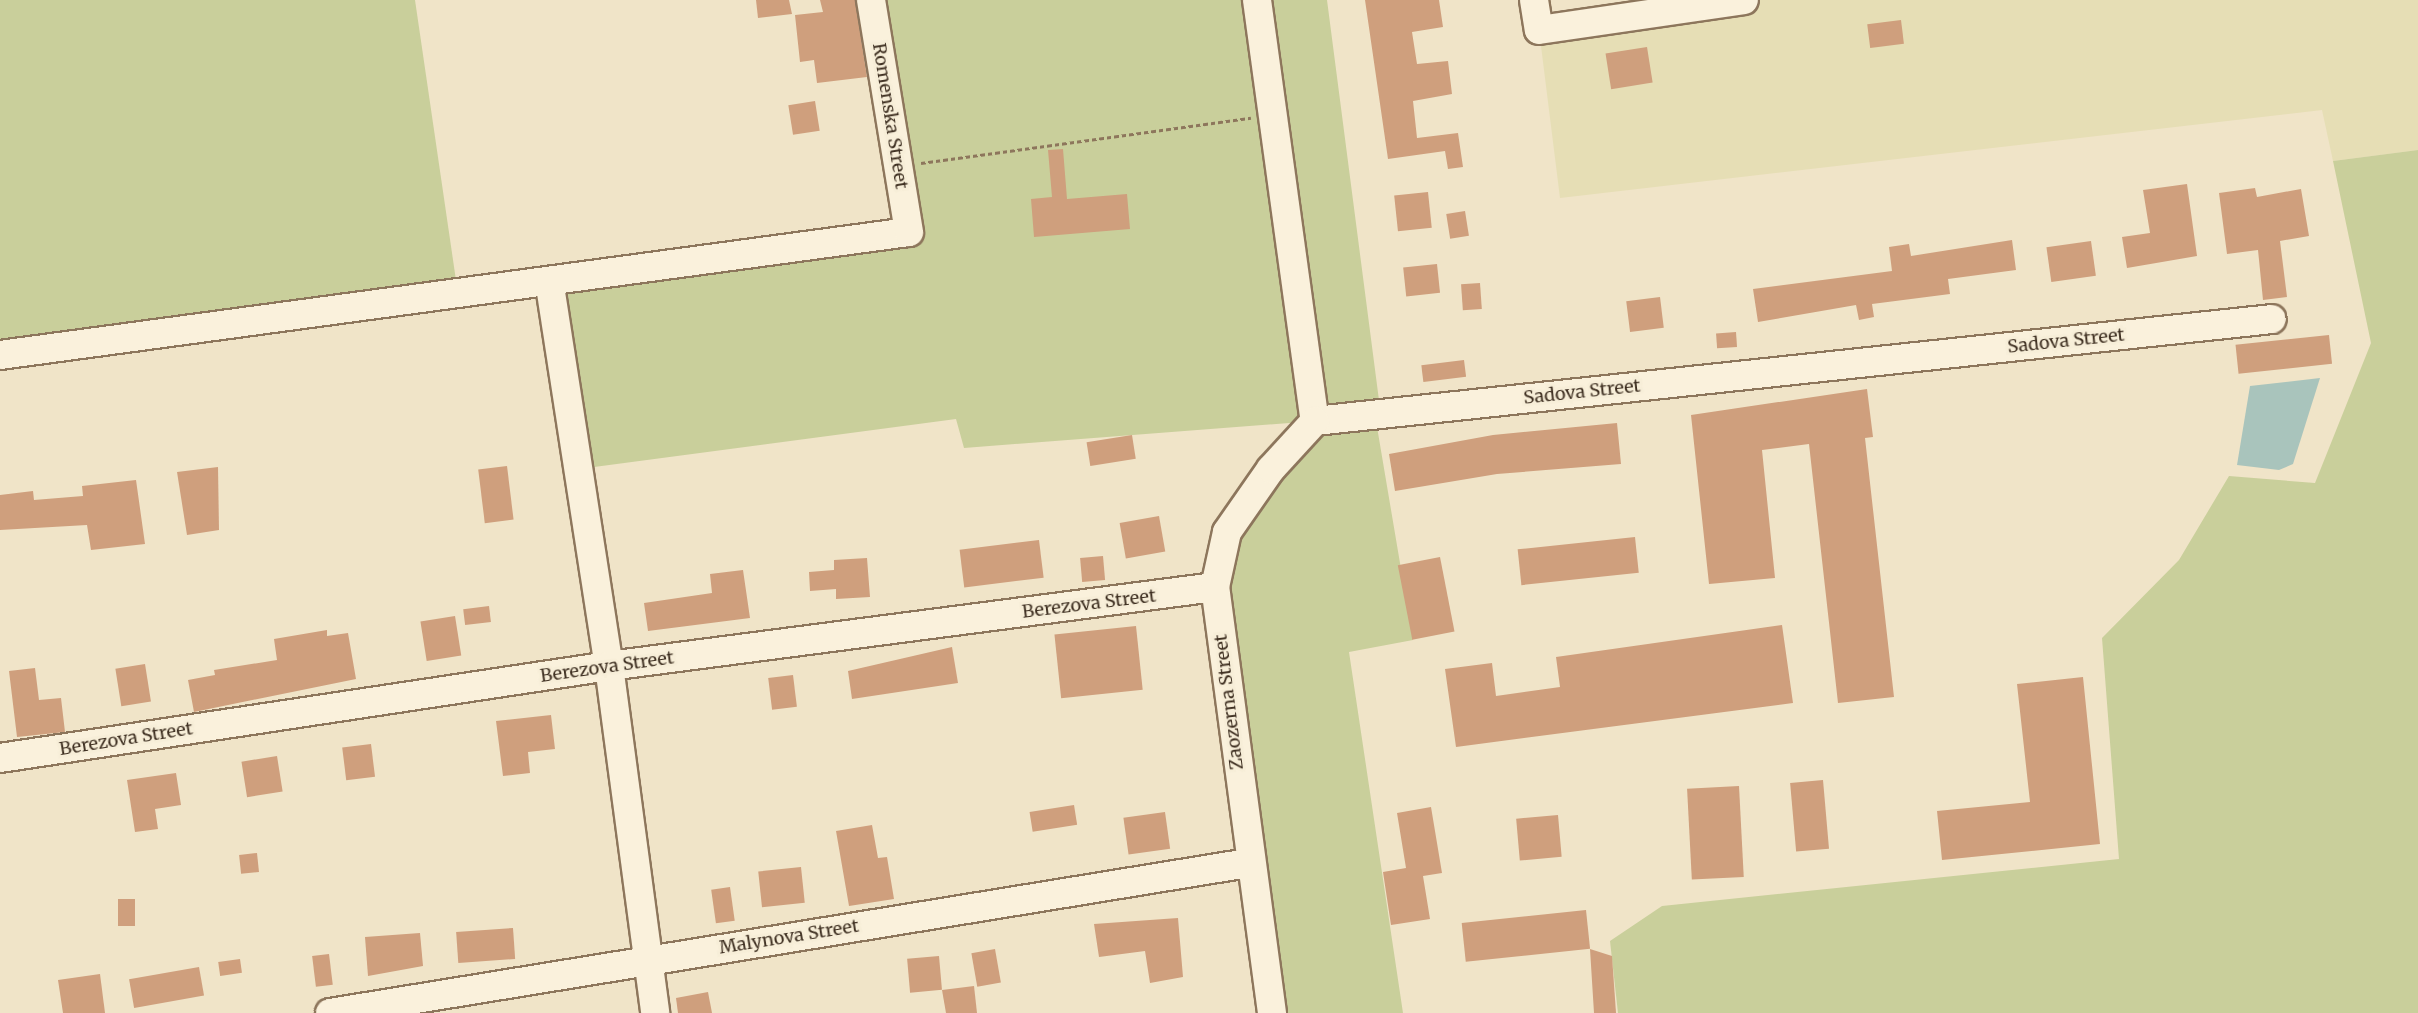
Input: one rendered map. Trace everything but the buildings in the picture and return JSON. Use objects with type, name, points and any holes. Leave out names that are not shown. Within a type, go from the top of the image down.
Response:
[{"type":"street","name":"Romenska Street","points":[[0,355],[909,232],[871,0]]},
{"type":"street","points":[[1257,0],[1316,421]]},
{"type":"street","points":[[1534,0],[1539,30],[1744,0]]},
{"type":"street","points":[[550,286],[609,666],[646,960],[655,1013]]},
{"type":"street","name":"Sadova Street","points":[[1316,421],[2272,319]]},
{"type":"street","name":"Zaozerna Street","points":[[1272,1013],[1248,862],[1215,587],[1227,532],[1271,469],[1316,421]]},
{"type":"street","name":"Berezova Street","points":[[0,758],[609,666],[1215,587]]},
{"type":"street","name":"Malynova Street","points":[[330,1013],[1248,862]]},
{"type":"path","points":[[898,166],[1273,115]]},
{"type":"shaded area","points":[[1744,0],[2418,0],[2418,150],[2333,161],[2322,110],[1560,198],[1539,30]]},
{"type":"green space","points":[[0,0],[415,0],[458,294],[0,351]]},
{"type":"green space","points":[[875,0],[1327,0],[1380,408],[1375,415],[1413,640],[1349,652],[1403,1013],[1272,1013],[1215,587],[1227,532],[1315,421],[964,448],[956,419],[579,469],[550,286],[908,232]]},
{"type":"green space","points":[[2418,150],[2418,1013],[1618,1013],[1610,941],[1662,906],[2119,859],[2102,638],[2179,560],[2229,476],[2315,483],[2371,343],[2333,161]]},
{"type":"water","points":[[2320,378],[2293,464],[2279,470],[2237,465],[2250,386]]}]
